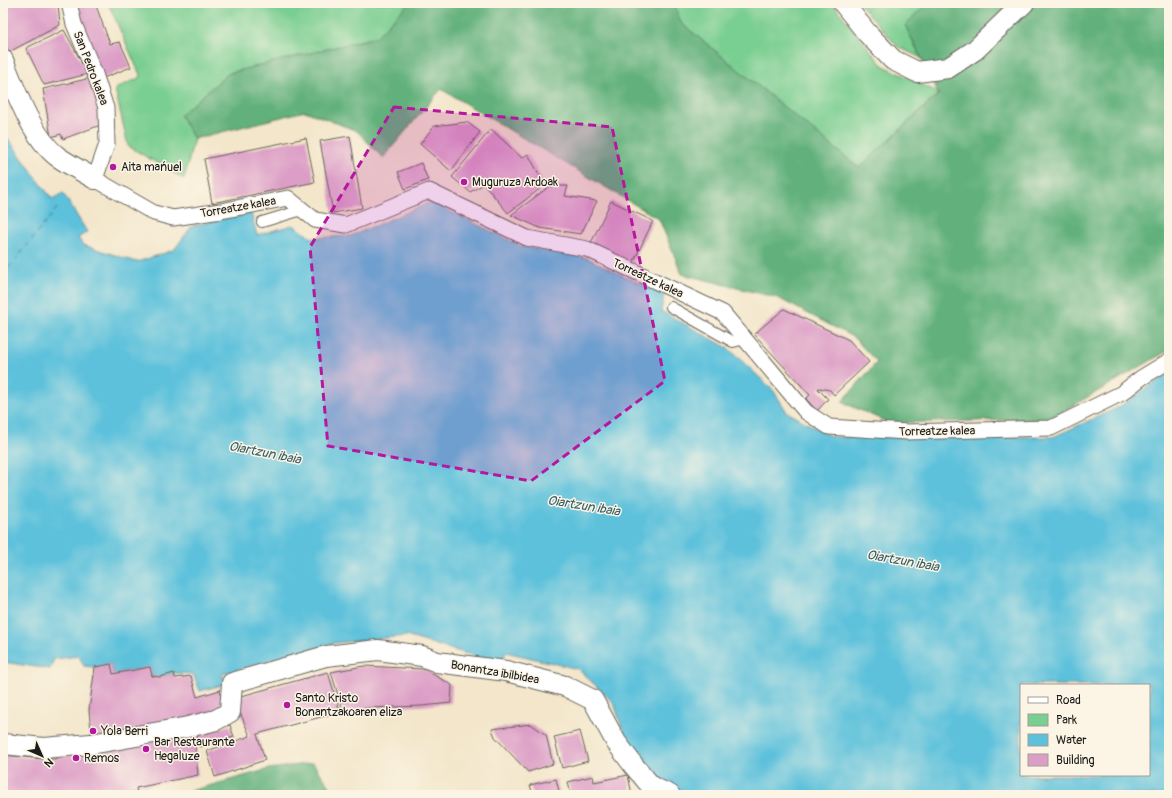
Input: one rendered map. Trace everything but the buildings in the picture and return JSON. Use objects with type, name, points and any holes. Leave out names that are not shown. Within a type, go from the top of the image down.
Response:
[{"type":"street","name":"San Pedro kalea","points":[[69,3],[74,24],[95,74],[106,108],[107,144],[95,179]]},
{"type":"street","points":[[843,3],[867,33],[893,60],[917,72],[948,68],[975,50],[1024,3]]},
{"type":"street","points":[[3,60],[17,94],[38,135],[58,156],[95,179]]},
{"type":"street","name":"Torreatze kalea","points":[[95,179],[154,213],[173,218],[221,211],[288,198],[315,220],[346,226],[429,191],[527,238],[587,249],[723,313],[806,412],[829,427],[906,432],[1051,428],[1122,393],[1169,361]]},
{"type":"street","name":"Bonantza ibilbidea","points":[[3,744],[44,748],[91,744],[188,727],[216,720],[230,712],[232,683],[326,656],[378,650],[422,656],[437,662],[506,671],[565,686],[593,700],[616,742],[634,766],[652,787],[670,795]]},
{"type":"lane","points":[[262,222],[302,210]]},
{"type":"lane","points":[[671,307],[733,342],[745,339]]},
{"type":"highlighted area","points":[[394,107],[612,127],[665,381],[531,481],[328,446],[310,247]]},
{"type":"green space","points":[[108,3],[409,3],[376,37],[229,73],[180,115],[194,139],[184,179],[128,146],[115,89],[141,77]]},
{"type":"green space","points":[[409,3],[674,3],[681,23],[859,168],[939,94],[905,25],[928,3],[1169,3],[1169,350],[1050,419],[889,423],[842,402],[877,362],[853,337],[778,298],[682,274],[659,219],[441,89],[383,158],[357,131],[305,111],[194,139],[180,115],[229,73],[376,37]]},
{"type":"green space","points":[[674,3],[832,3],[882,65],[939,93],[859,168],[681,23]]},
{"type":"green space","points":[[859,3],[928,3],[905,25],[921,58],[897,46]]},
{"type":"green space","points":[[313,763],[336,795],[176,795],[269,769]]},
{"type":"water","name":"Oiartzun ibaia","points":[[3,132],[52,199],[63,193],[87,232],[78,238],[83,245],[137,262],[174,250],[192,226],[251,213],[257,235],[293,225],[312,238],[351,236],[431,202],[521,246],[587,258],[664,295],[661,311],[728,348],[773,390],[787,412],[832,437],[1053,437],[1119,407],[1169,373],[1169,795],[693,795],[670,790],[627,743],[614,703],[578,669],[506,652],[502,664],[406,636],[335,643],[222,674],[226,684],[200,691],[193,674],[174,673],[160,677],[152,676],[150,667],[113,674],[111,664],[95,667],[84,666],[79,656],[54,659],[50,669],[3,662]]},
{"type":"ferry route","points":[[3,275],[59,206]]},
{"type":"place","name":"Aita mańuel","points":[[113,167]]},
{"type":"place","name":"Muguruza Ardoak","points":[[464,182]]},
{"type":"place","name":"Santo Kristo Bonantzakoaren eliza","points":[[287,705]]},
{"type":"place","name":"Yola Berri","points":[[93,731]]},
{"type":"place","name":"Bar Restaurante Hegaluze","points":[[146,749]]},
{"type":"place","name":"Remos","points":[[76,758]]}]
